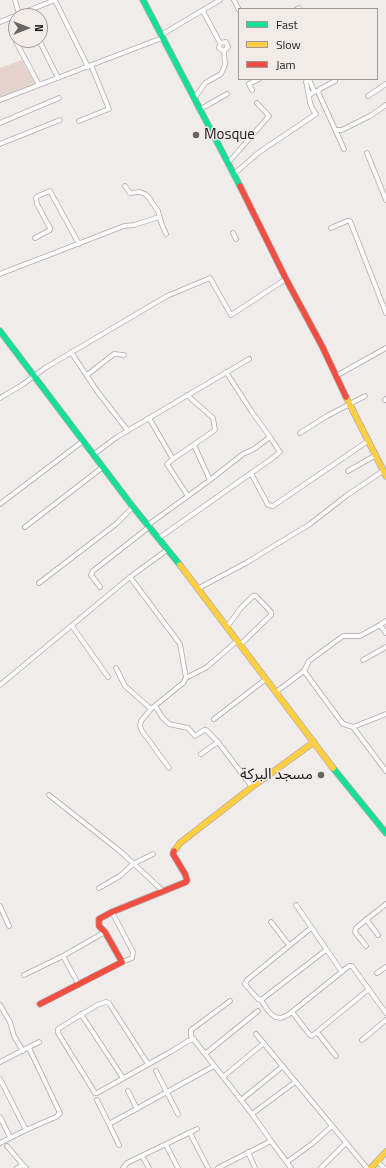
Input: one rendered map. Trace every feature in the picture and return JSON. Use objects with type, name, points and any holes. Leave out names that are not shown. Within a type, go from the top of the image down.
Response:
[{"type":"street","points":[[39,8],[55,0],[90,66],[109,109],[80,121]]},
{"type":"street","points":[[143,0],[322,346],[385,474],[346,496],[310,524],[246,563],[197,589]]},
{"type":"street","points":[[0,100],[162,37],[220,0]]},
{"type":"street","points":[[202,11],[220,43],[219,48],[224,51]]},
{"type":"street","points":[[194,99],[205,83],[221,74],[225,66],[224,51],[228,47],[226,42],[220,43]]},
{"type":"street","points":[[19,48],[38,85]]},
{"type":"street","points":[[43,48],[58,78]]},
{"type":"street","points":[[252,90],[249,84],[257,80]]},
{"type":"street","points":[[234,174],[258,153],[316,114],[312,110],[310,103],[306,82],[307,80]]},
{"type":"street","points":[[309,80],[319,95],[344,149]]},
{"type":"street","points":[[309,96],[335,81]]},
{"type":"street","points":[[368,96],[386,84]]},
{"type":"street","points":[[199,110],[227,94]]},
{"type":"street","points":[[0,123],[59,98]]},
{"type":"street","points":[[228,163],[269,116],[257,103]]},
{"type":"street","points":[[336,130],[342,130],[370,116],[386,105]]},
{"type":"street","points":[[0,144],[60,120]]},
{"type":"street","points":[[367,153],[386,200]]},
{"type":"street","points":[[125,186],[130,193],[140,192],[145,194],[155,206],[166,234]]},
{"type":"street","points":[[35,238],[50,230],[37,204],[36,198],[50,191],[79,244]]},
{"type":"street","points":[[0,274],[124,226],[134,225],[159,216]]},
{"type":"street","points":[[331,228],[350,221],[386,313]]},
{"type":"street","points":[[233,233],[236,239]]},
{"type":"street","points":[[0,398],[71,352],[167,296],[210,278],[231,315],[286,279]]},
{"type":"street","points":[[0,331],[93,455],[159,538],[334,769],[386,833]]},
{"type":"street","points":[[336,376],[386,348]]},
{"type":"street","points":[[71,352],[97,391],[128,431]]},
{"type":"street","points":[[87,375],[114,354],[124,355]]},
{"type":"street","points":[[93,455],[109,442],[249,359]]},
{"type":"street","points":[[159,538],[280,452],[226,372]]},
{"type":"street","points":[[187,395],[213,418],[215,430],[173,459],[167,465],[188,496]]},
{"type":"street","points":[[300,433],[327,416],[365,396]]},
{"type":"street","points":[[149,418],[173,459]]},
{"type":"street","points":[[100,587],[91,575],[93,571],[148,526],[243,454],[254,450],[270,437]]},
{"type":"street","points":[[0,504],[83,441]]},
{"type":"street","points":[[250,473],[268,506],[273,506],[368,441]]},
{"type":"street","points":[[194,445],[210,480]]},
{"type":"street","points":[[348,471],[376,455]]},
{"type":"street","points":[[25,527],[103,467]]},
{"type":"street","points":[[39,583],[116,524],[133,507]]},
{"type":"street","points":[[0,685],[130,577],[167,550]]},
{"type":"street","points":[[130,577],[180,644],[186,678]]},
{"type":"street","points":[[168,768],[140,728],[141,721],[151,709],[156,707],[183,683],[186,678],[207,667],[238,643],[271,616],[271,612],[256,596],[253,596],[240,608],[227,627]]},
{"type":"street","points":[[276,692],[304,671],[309,661],[343,636],[360,636],[386,621]]},
{"type":"street","points":[[380,625],[386,633]]},
{"type":"street","points":[[72,626],[108,677]]},
{"type":"street","points":[[363,660],[386,647]]},
{"type":"street","points":[[116,668],[125,686],[151,709]]},
{"type":"street","points":[[304,671],[343,724],[353,727],[386,772]]},
{"type":"street","points":[[214,719],[266,679]]},
{"type":"street","points":[[156,707],[162,717],[169,724],[188,728],[195,736],[206,730],[218,742],[252,787]]},
{"type":"street","points":[[353,727],[386,714]]},
{"type":"street","points":[[201,754],[218,742]]},
{"type":"street","points":[[122,962],[105,932],[99,926],[99,919],[112,912],[183,884],[186,880],[173,854],[174,849],[252,787],[314,742]]},
{"type":"street","points":[[49,795],[121,852],[163,891]]},
{"type":"street","points":[[99,888],[120,876],[133,864],[153,854]]},
{"type":"street","points":[[366,946],[355,930],[366,919],[386,904]]},
{"type":"street","points":[[296,905],[342,972]]},
{"type":"street","points":[[0,906],[9,926]]},
{"type":"street","points":[[40,1004],[132,958],[133,952],[112,912]]},
{"type":"street","points":[[366,919],[378,935]]},
{"type":"street","points":[[271,922],[289,946]]},
{"type":"street","points":[[311,928],[246,981],[246,984],[258,999],[261,1000],[269,1012],[275,1017],[280,1018],[288,1015],[349,966],[352,966],[386,1013]]},
{"type":"street","points":[[24,974],[63,956],[105,932]]},
{"type":"street","points":[[261,1000],[326,950]]},
{"type":"street","points":[[63,956],[79,985]]},
{"type":"street","points":[[378,973],[386,966]]},
{"type":"street","points":[[292,1012],[312,1036],[369,989]]},
{"type":"street","points":[[230,1000],[191,1030],[190,1034],[252,1114],[291,1168]]},
{"type":"street","points":[[148,1064],[109,1003],[106,1002],[97,1005],[58,1029],[58,1032],[95,1093],[112,1085],[188,1041],[194,1040]]},
{"type":"street","points":[[0,1005],[10,1022],[14,1036],[23,1051]]},
{"type":"street","points":[[205,1054],[258,1011]]},
{"type":"street","points":[[81,1014],[123,1078]]},
{"type":"street","points":[[362,1040],[386,1020]]},
{"type":"street","points":[[317,1032],[336,1056]]},
{"type":"street","points":[[256,1034],[367,1168]]},
{"type":"street","points":[[0,1062],[39,1042]]},
{"type":"street","points":[[223,1077],[264,1043]]},
{"type":"street","points":[[0,1143],[10,1137],[56,1117],[60,1113],[29,1048]]},
{"type":"street","points":[[110,1124],[214,1066]]},
{"type":"street","points":[[241,1100],[283,1066]]},
{"type":"street","points":[[156,1070],[178,1114]]},
{"type":"street","points":[[0,1078],[26,1130]]},
{"type":"street","points":[[252,1114],[296,1082]]},
{"type":"street","points":[[128,1091],[137,1109]]},
{"type":"street","points":[[97,1100],[119,1145]]},
{"type":"street","points":[[0,1117],[10,1137]]},
{"type":"street","points":[[287,1162],[313,1143],[332,1126]]},
{"type":"street","points":[[123,1168],[125,1165],[142,1156],[197,1129]]},
{"type":"street","points":[[190,1133],[208,1168]]},
{"type":"street","points":[[218,1168],[271,1141]]},
{"type":"street","points":[[321,1168],[346,1143]]},
{"type":"street","points":[[166,1144],[178,1168]]},
{"type":"street","points":[[7,1146],[24,1167]]},
{"type":"street","points":[[248,1152],[255,1168]]},
{"type":"street","points":[[371,1168],[386,1152]]},
{"type":"street","points":[[142,1156],[149,1168]]},
{"type":"street","points":[[377,1161],[384,1168]]},
{"type":"street","points":[[17,1168],[24,1167]]},
{"type":"shaded area","points":[[22,60],[35,84],[2,99],[0,96],[0,68]]},
{"type":"traffic: fast","points":[[143,0],[240,186]]},
{"type":"traffic: fast","points":[[0,331],[133,507],[180,565]]},
{"type":"traffic: fast","points":[[333,768],[386,833]]},
{"type":"traffic: slow","points":[[346,397],[386,476]]},
{"type":"traffic: slow","points":[[180,565],[333,768]]},
{"type":"traffic: slow","points":[[174,851],[180,843],[252,787],[314,742]]},
{"type":"traffic: slow","points":[[371,1168],[386,1152]]},
{"type":"traffic: jam","points":[[240,186],[286,279],[322,346],[346,397]]},
{"type":"traffic: jam","points":[[40,1004],[122,962],[105,932],[99,926],[99,919],[112,912],[186,882],[187,880],[185,874],[173,854],[174,851]]},
{"type":"place","name":"Mosque","points":[[196,135]]},
{"type":"place","name":"مسجد البركة","points":[[321,775]]}]
